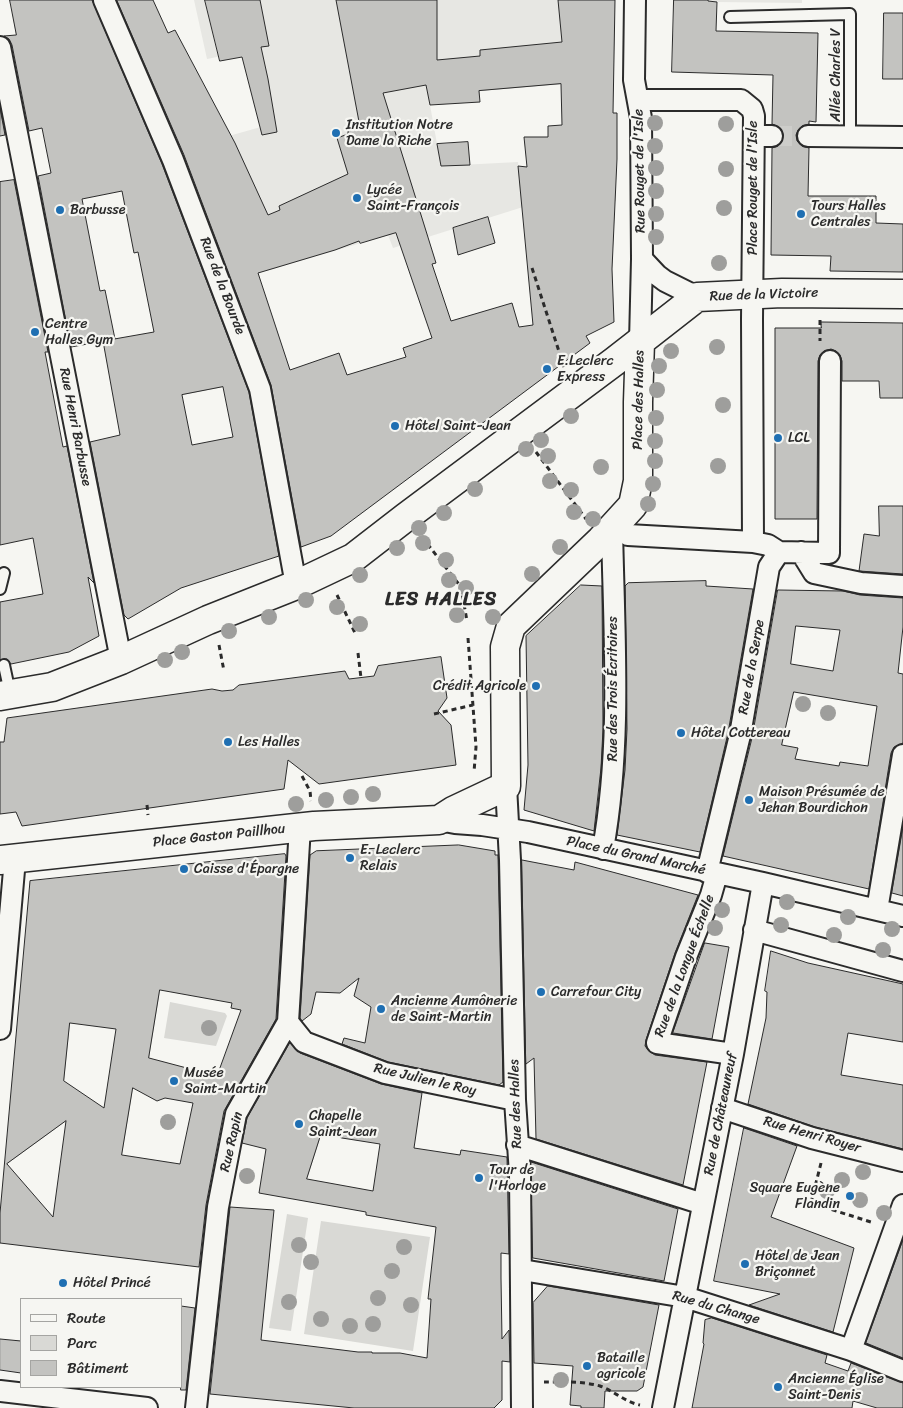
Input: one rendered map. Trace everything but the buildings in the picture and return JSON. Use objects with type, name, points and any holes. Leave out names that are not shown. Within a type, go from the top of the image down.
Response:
[{"type":"main road","name":"Rue de la Victoire","points":[[640,342],[697,297],[819,293],[903,294]]},
{"type":"main road","name":"Place des Halles","points":[[296,585],[353,558],[640,342]]},
{"type":"main road","name":"Place des Halles","points":[[506,786],[505,647],[511,626],[606,526],[633,505],[638,481],[640,342]]},
{"type":"main road","points":[[5,695],[52,687],[121,660],[208,620],[296,585]]},
{"type":"main road","name":"Place Gaston Paillhou","points":[[7,859],[306,817],[439,820],[453,811],[506,786]]},
{"type":"street","name":"Rue de la Bourde","points":[[104,0],[173,160],[260,389],[296,585]]},
{"type":"street","name":"Rue Rouget de l'Isle","points":[[635,0],[634,80],[641,118],[642,259],[640,342]]},
{"type":"street","name":"Rue Henri Barbusse","points":[[0,47],[121,660]]},
{"type":"street","name":"Place Rouget de l'Isle","points":[[638,100],[741,100],[752,109],[763,136],[752,295]]},
{"type":"street","points":[[808,136],[903,137]]},
{"type":"street","points":[[642,259],[665,281],[697,297]]},
{"type":"street","points":[[752,295],[753,542]]},
{"type":"street","points":[[606,526],[628,535],[753,542],[768,545],[779,552],[829,553],[830,362]]},
{"type":"street","name":"Rue des Trois Écritoires","points":[[603,849],[612,788],[616,704],[606,526]]},
{"type":"street","name":"Rue de la Serpe","points":[[712,873],[740,735],[769,567],[779,552]]},
{"type":"street","points":[[801,552],[814,573],[861,583],[903,586]]},
{"type":"street","points":[[877,910],[903,755]]},
{"type":"street","name":"Place des Halles","points":[[506,786],[509,829]]},
{"type":"street","name":"Rue Rapin","points":[[196,1408],[218,1207],[236,1114],[288,1022],[306,817]]},
{"type":"street","name":"Place Gaston Paillhou","points":[[439,820],[455,824],[482,824],[509,829]]},
{"type":"street","name":"Place du Grand Marché","points":[[509,829],[763,883],[903,916]]},
{"type":"street","name":"Rue des Halles","points":[[509,829],[517,1145],[520,1174],[522,1408]]},
{"type":"street","points":[[0,1029],[7,859]]},
{"type":"street","name":"Rue de la Longue Échelle","points":[[712,873],[711,895],[686,957],[657,1043],[733,1054]]},
{"type":"street","points":[[763,883],[754,930],[903,971]]},
{"type":"street","name":"Rue de Châteauneuf","points":[[663,1408],[733,1054],[754,930]]},
{"type":"street","name":"Rue Julien le Roy","points":[[288,1022],[304,1042],[385,1073],[516,1100]]},
{"type":"street","name":"Rue Henri Royer","points":[[722,1108],[827,1141],[903,1161]]},
{"type":"street","points":[[517,1145],[703,1204]]},
{"type":"street","points":[[851,1350],[903,1205]]},
{"type":"street","name":"Rue du Change","points":[[522,1270],[685,1297],[851,1350],[903,1371]]},
{"type":"street","points":[[0,1391],[147,1408]]},
{"type":"lane","name":"Allée Charles V","points":[[730,17],[850,14],[850,137]]},
{"type":"lane","points":[[0,589],[4,573]]},
{"type":"lane","points":[[4,665],[5,695]]},
{"type":"path","points":[[532,268],[565,368]]},
{"type":"path","points":[[819,293],[821,356],[830,362]]},
{"type":"path","points":[[533,448],[606,526]]},
{"type":"path","points":[[420,534],[461,587],[467,621]]},
{"type":"path","points":[[336,594],[356,635]]},
{"type":"path","points":[[468,638],[476,747],[474,779]]},
{"type":"path","points":[[358,653],[361,678]]},
{"type":"path","points":[[222,654],[224,671]]},
{"type":"path","points":[[434,714],[473,706]]},
{"type":"path","points":[[302,776],[310,792],[306,817]]},
{"type":"path","points":[[147,805],[148,815]]},
{"type":"path","points":[[827,1141],[811,1203],[894,1230]]},
{"type":"path","points":[[522,1381],[583,1383],[598,1386],[628,1401],[643,1405]]},
{"type":"shaded area","name":"Institution Notre Dame la Riche","points":[[194,0],[615,0],[614,71],[591,82],[480,91],[480,102],[430,105],[441,166],[518,162],[520,185],[616,172],[616,201],[522,196],[523,207],[393,248],[388,235],[233,281],[186,148],[275,123],[261,48],[207,59]]},
{"type":"shaded area","points":[[708,0],[802,0],[802,3],[717,2]]},
{"type":"green space","points":[[170,1002],[225,1013],[227,1016],[216,1046],[164,1038]]},
{"type":"green space","points":[[287,1214],[308,1218],[291,1331],[269,1328]]},
{"type":"green space","points":[[321,1221],[430,1237],[413,1351],[304,1334]]},
{"type":"tunnel","points":[[772,136],[808,136]]},
{"type":"place","name":"Institution Notre Dame la Riche","points":[[336,133]]},
{"type":"place","name":"Lycée Saint-François","points":[[357,198]]},
{"type":"place","name":"Barbusse","points":[[60,210]]},
{"type":"place","name":"Tours Halles Centrales","points":[[801,214]]},
{"type":"place","name":"Centre Halles Gym","points":[[35,332]]},
{"type":"place","name":"E.Leclerc Express","points":[[547,369]]},
{"type":"place","name":"Hôtel Saint-Jean","points":[[395,426]]},
{"type":"place","name":"LCL","points":[[778,438]]},
{"type":"place","name":"Crédit Agricole","points":[[536,686]]},
{"type":"place","name":"Hôtel Cottereau","points":[[681,733]]},
{"type":"place","name":"Les Halles","points":[[228,742]]},
{"type":"place","name":"Maison Présumée de Jehan Bourdichon","points":[[749,800]]},
{"type":"place","name":"E. Leclerc Relais","points":[[350,858]]},
{"type":"place","name":"Caisse d'Épargne","points":[[184,869]]},
{"type":"place","name":"Carrefour City","points":[[541,992]]},
{"type":"place","name":"Ancienne Aumônerie de Saint-Martin","points":[[381,1009]]},
{"type":"place","name":"Musée Saint-Martin","points":[[174,1081]]},
{"type":"place","name":"Chapelle Saint-Jean","points":[[299,1124]]},
{"type":"place","name":"Tour de l'Horloge","points":[[479,1178]]},
{"type":"place","name":"Square Eugène Flandin","points":[[850,1196]]},
{"type":"place","name":"Hôtel de Jean Briçonnet","points":[[745,1264]]},
{"type":"place","name":"Hôtel Princé","points":[[63,1283]]},
{"type":"place","name":"Bataille agricole","points":[[587,1366]]},
{"type":"place","name":"Ancienne Église Saint-Denis","points":[[778,1387]]},
{"type":"district","name":"LES HALLES","points":[[441,600]]}]
